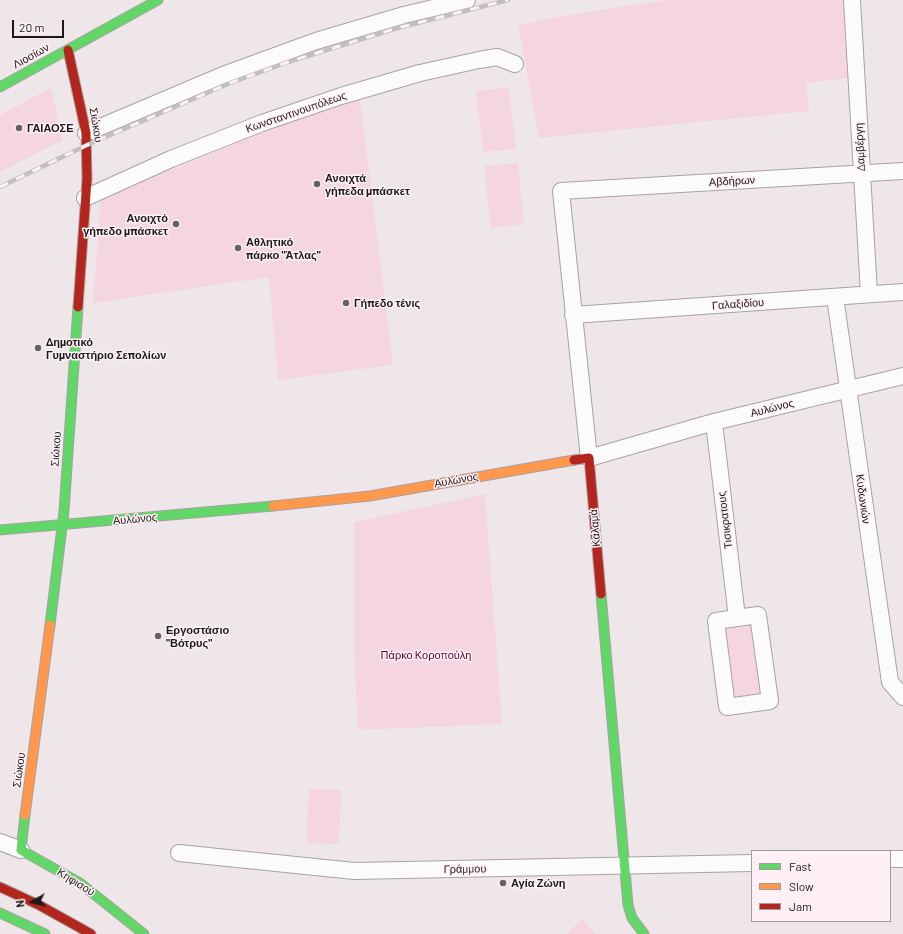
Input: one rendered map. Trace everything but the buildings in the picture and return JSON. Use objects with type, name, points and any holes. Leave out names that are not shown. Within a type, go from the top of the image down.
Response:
[{"type":"main road","name":"Λιοσίων","points":[[0,87],[68,50],[149,2]]},
{"type":"main road","name":"Σιώκου","points":[[21,850],[62,526],[87,166],[86,133],[68,50]]},
{"type":"main road","name":"Αυλώνος","points":[[0,530],[62,526],[370,496],[491,473],[589,458]]},
{"type":"main road","name":"Καλαμά","points":[[589,458],[626,866],[628,905],[632,918],[644,934]]},
{"type":"main road","name":"Κηφισού","points":[[21,850],[80,883],[144,934]]},
{"type":"main road","points":[[0,887],[39,905],[91,934]]},
{"type":"main road","points":[[0,913],[46,934]]},
{"type":"street","points":[[86,133],[223,75],[316,40],[404,15],[467,0]]},
{"type":"street","name":"Δαμβέργη","points":[[852,0],[869,294]]},
{"type":"street","name":"Κωνσταντινουπόλεως","points":[[85,198],[171,159],[262,123],[341,96],[420,73],[479,60],[497,58],[516,64]]},
{"type":"street","name":"Αβδήρων","points":[[561,191],[903,170]]},
{"type":"street","name":"Καλαμά","points":[[561,191],[589,458]]},
{"type":"street","name":"Γαλαξιδίου","points":[[573,316],[903,292]]},
{"type":"street","name":"Κυδωνιών","points":[[835,297],[890,682],[903,697]]},
{"type":"street","name":"Αυλώνος","points":[[589,458],[714,422],[903,376]]},
{"type":"street","name":"Τισικρατους","points":[[714,422],[737,618]]},
{"type":"street","points":[[758,615],[770,701],[727,707],[716,621],[737,618],[758,615]]},
{"type":"street","name":"Κηφισού","points":[[0,842],[21,850]]},
{"type":"street","name":"Γράμμου","points":[[179,853],[354,871],[751,863]]},
{"type":"street","points":[[891,859],[903,859]]},
{"type":"green space","points":[[666,0],[844,0],[849,78],[806,83],[809,111],[539,138],[518,25],[561,16]]},
{"type":"green space","points":[[509,87],[516,149],[483,152],[476,91]]},
{"type":"green space","points":[[51,88],[63,140],[0,172],[0,115]]},
{"type":"green space","name":"Αθλητικό πάρκο \"Άτλας\"","points":[[360,98],[393,365],[278,380],[269,277],[93,303],[101,198],[303,116]]},
{"type":"green space","points":[[518,163],[524,224],[491,228],[484,166]]},
{"type":"green space","name":"Πάρκο Κοροπούλη","points":[[485,494],[502,724],[358,730],[354,653],[354,522]]},
{"type":"green space","points":[[753,625],[762,694],[734,698],[724,629]]},
{"type":"green space","points":[[309,789],[341,790],[339,844],[306,843]]},
{"type":"green space","points":[[582,919],[596,934],[567,934]]},
{"type":"railway","points":[[0,187],[87,145],[230,83],[288,62],[394,29],[508,0]]},
{"type":"traffic: fast","points":[[0,87],[158,0]]},
{"type":"traffic: fast","points":[[50,625],[64,511],[78,307]]},
{"type":"traffic: fast","points":[[0,530],[273,506]]},
{"type":"traffic: fast","points":[[601,594],[628,905],[632,918],[644,934]]},
{"type":"traffic: fast","points":[[25,815],[21,850],[80,883],[144,934]]},
{"type":"traffic: fast","points":[[0,913],[45,934]]},
{"type":"traffic: slow","points":[[273,506],[370,496],[574,460]]},
{"type":"traffic: slow","points":[[25,815],[50,625]]},
{"type":"traffic: jam","points":[[68,50],[86,133],[87,179],[78,307]]},
{"type":"traffic: jam","points":[[574,460],[589,458],[601,594]]},
{"type":"traffic: jam","points":[[0,887],[39,905],[91,934]]},
{"type":"place","name":"ΓΑΙΑΟΣΕ","points":[[19,128]]},
{"type":"place","name":"Ανοιχτά γήπεδα μπάσκετ","points":[[317,184]]},
{"type":"place","name":"Ανοιχτό γήπεδο μπάσκετ","points":[[176,224]]},
{"type":"place","name":"Αθλητικό πάρκο \"Άτλας\"","points":[[238,248]]},
{"type":"place","name":"Γήπεδο τένις","points":[[346,303]]},
{"type":"place","name":"Δημοτικό Γυμναστήριο Σεπολίων","points":[[38,348]]},
{"type":"place","name":"Εργοστάσιο \"Βότρυς\"","points":[[158,636]]},
{"type":"place","name":"Αγία Ζώνη","points":[[503,883]]}]
